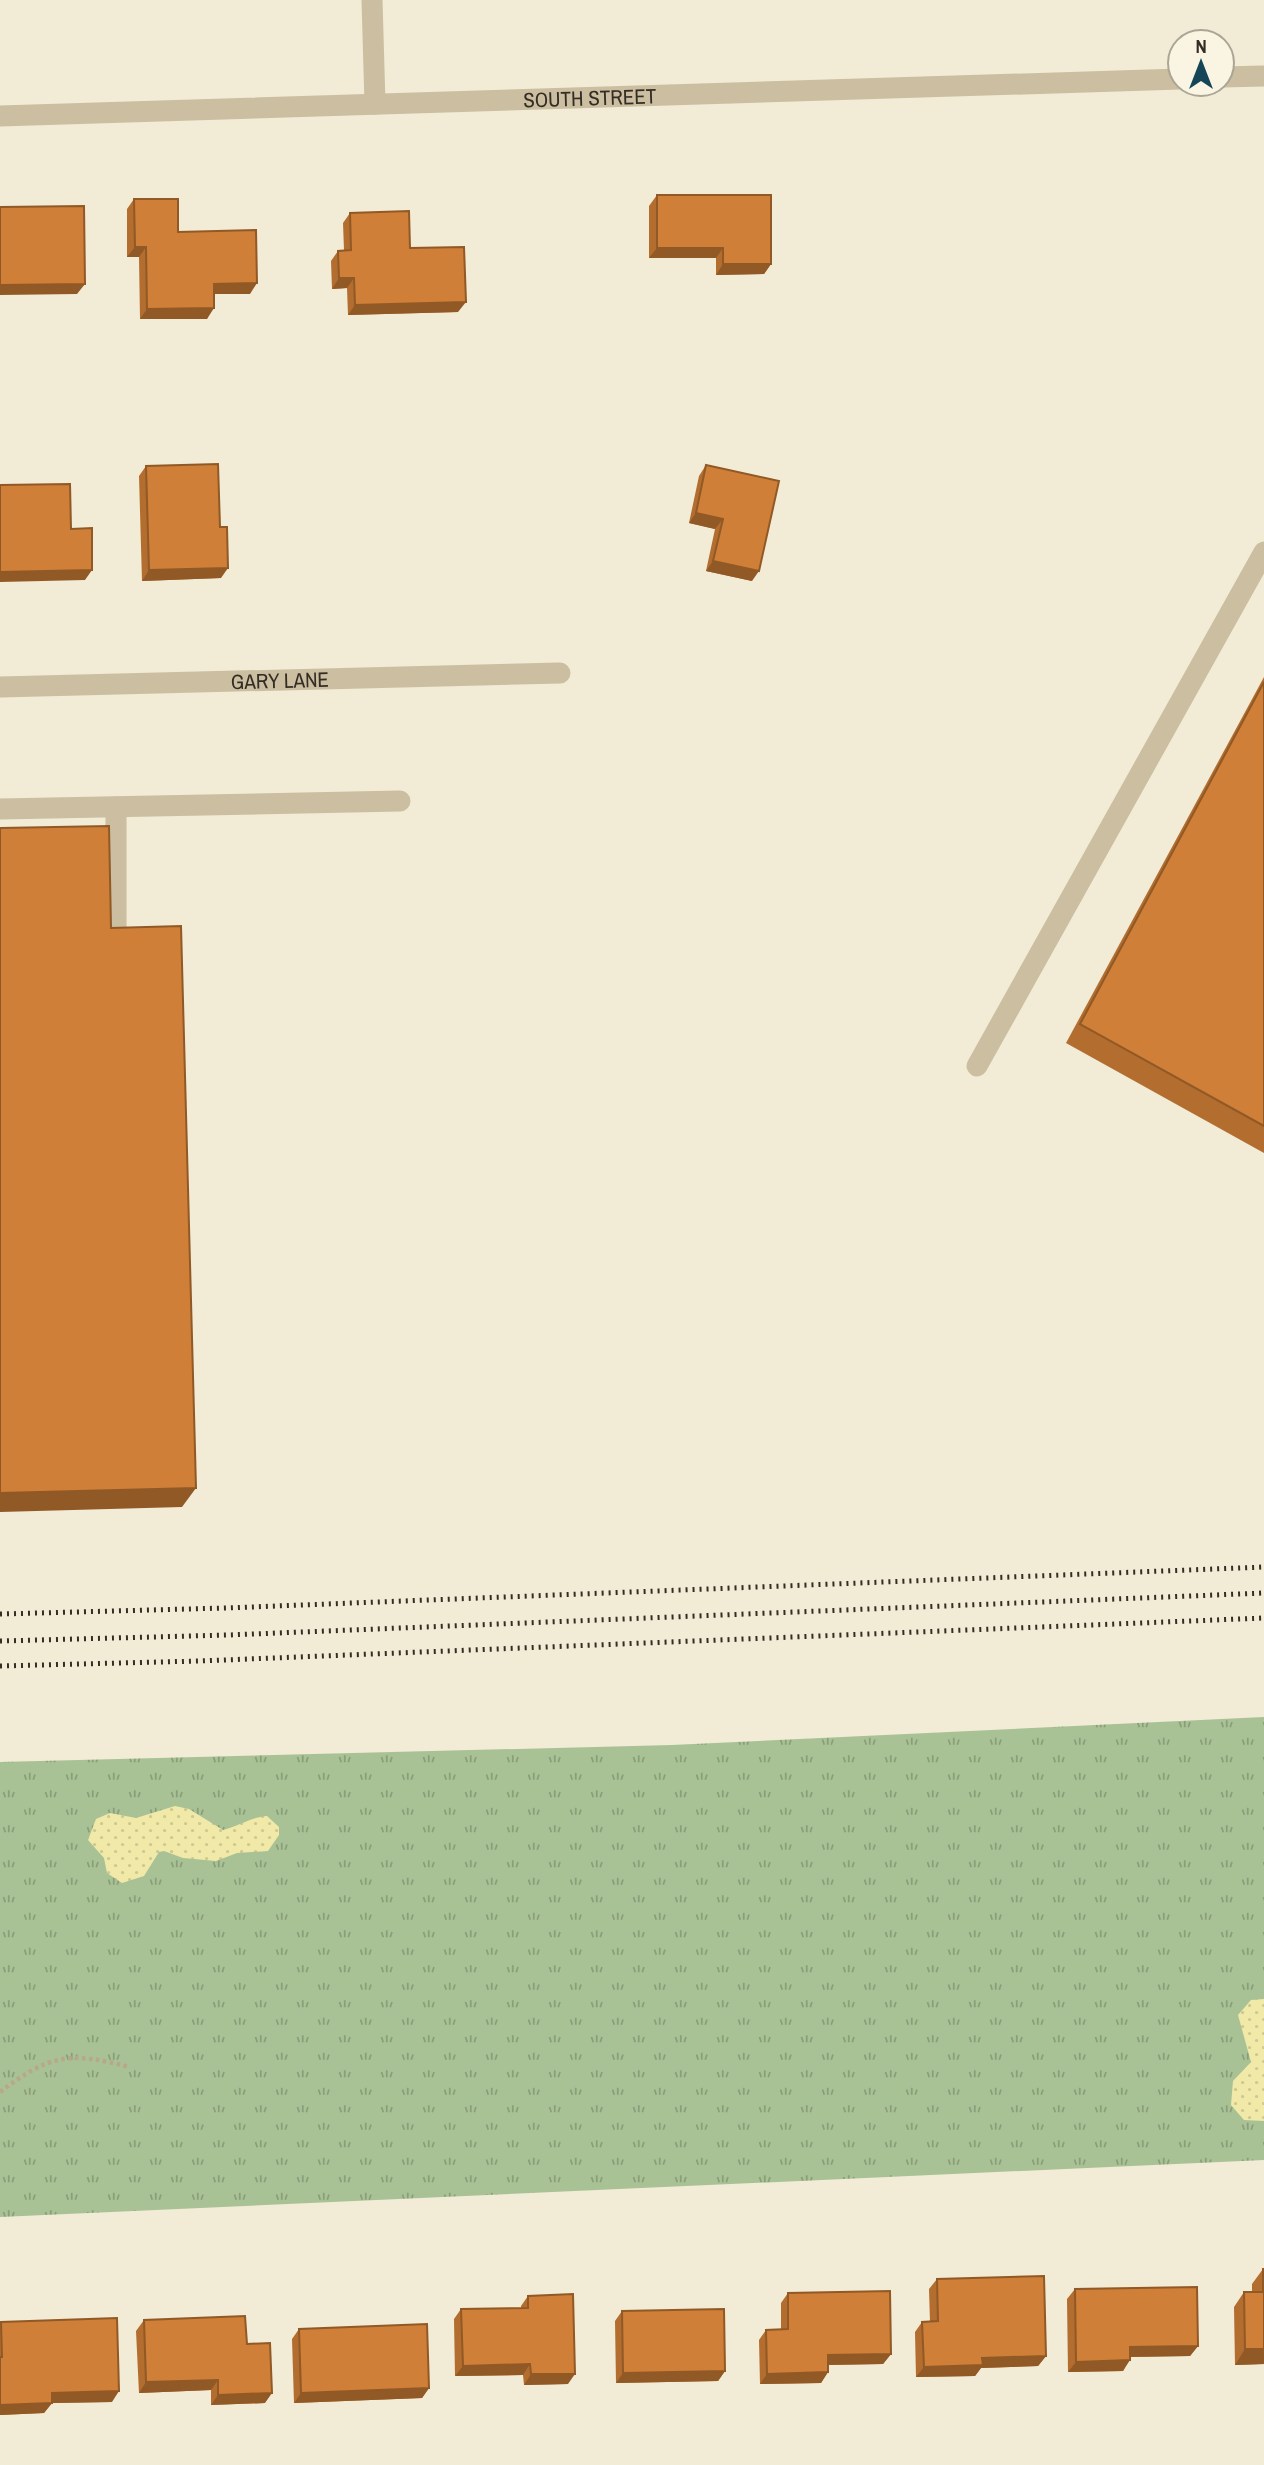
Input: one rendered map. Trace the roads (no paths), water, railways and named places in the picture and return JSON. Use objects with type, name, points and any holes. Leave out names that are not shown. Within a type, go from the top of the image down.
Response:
[{"type":"street","points":[[372,0],[375,104]]},
{"type":"street","points":[[1236,77],[1264,76]]},
{"type":"street","name":"SOUTH STREET","points":[[0,116],[1166,79]]},
{"type":"street","points":[[977,1066],[1264,552]]},
{"type":"street","name":"GARY LANE","points":[[0,687],[560,673]]},
{"type":"street","points":[[0,809],[400,801]]},
{"type":"street","points":[[116,807],[116,933]]},
{"type":"railway","points":[[0,1614],[226,1608],[1264,1567]]},
{"type":"railway","points":[[0,1641],[228,1635],[1264,1593]]},
{"type":"railway","points":[[0,1666],[199,1661],[1264,1618]]}]
